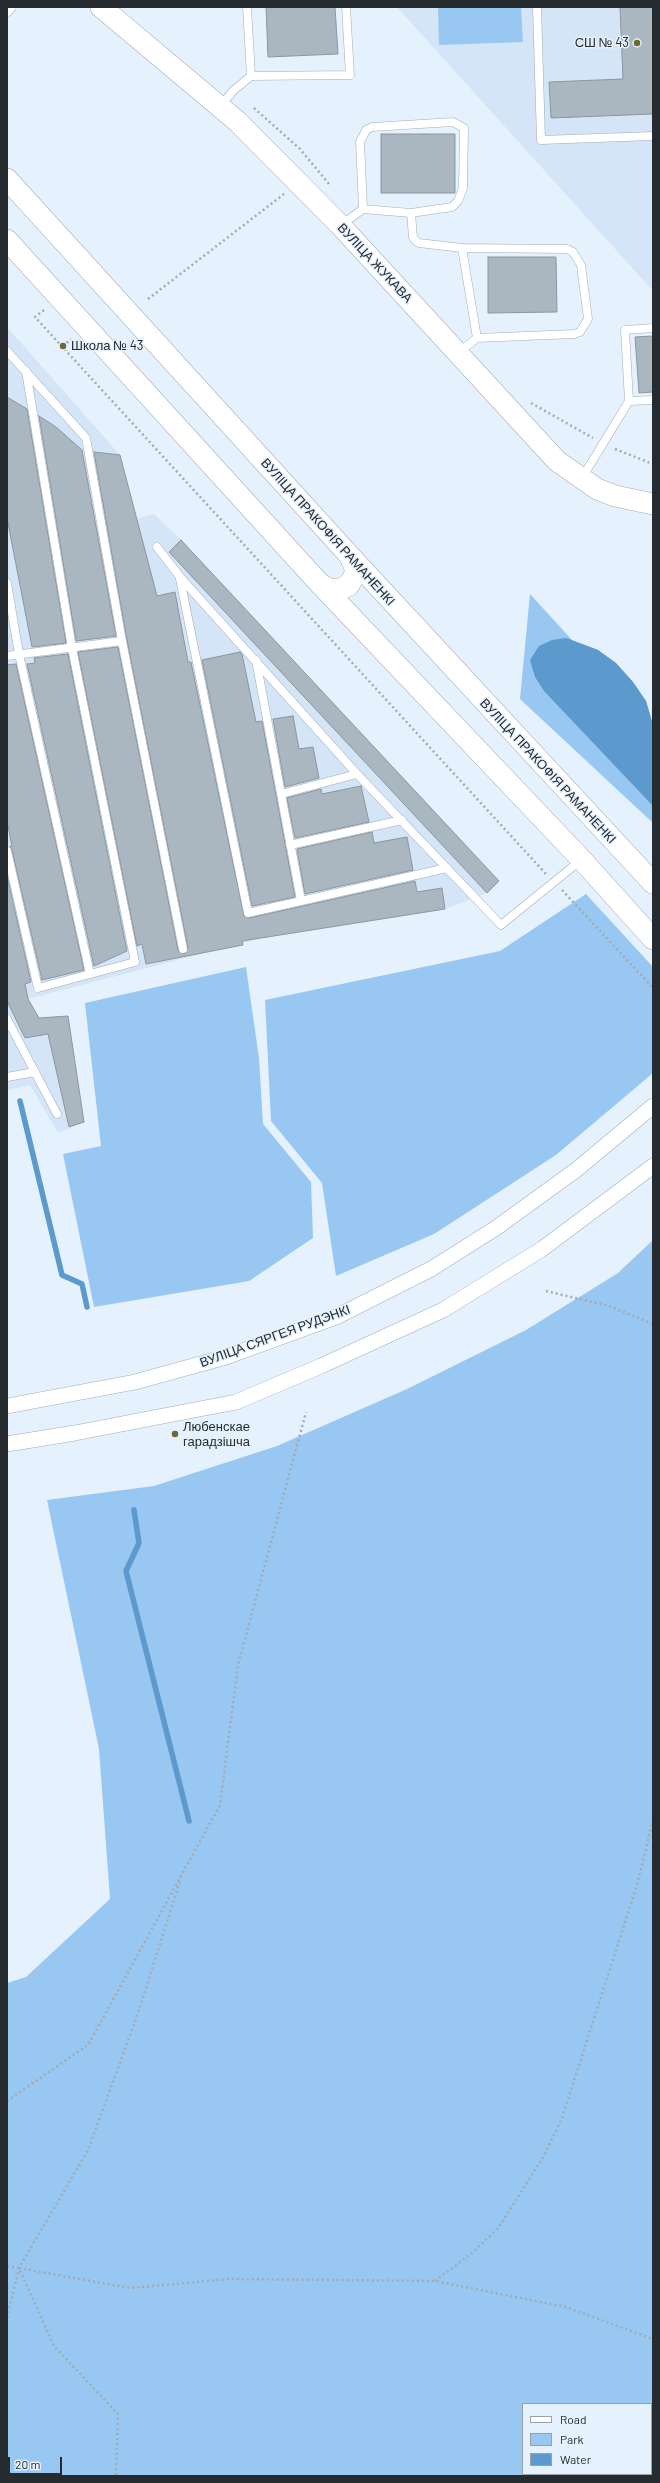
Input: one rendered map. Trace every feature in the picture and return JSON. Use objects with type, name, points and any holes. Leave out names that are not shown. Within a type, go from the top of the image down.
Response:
[{"type":"street","name":"ВУЛІЦА ЖУКАВА","points":[[101,7],[221,105],[340,225],[557,461],[581,479],[606,493],[653,504]]},
{"type":"street","name":"ВУЛІЦА ПРАКОФІЯ РАМАНЕНКІ","points":[[7,179],[350,556],[653,883]]},
{"type":"street","points":[[7,240],[320,584],[582,860],[653,939]]},
{"type":"street","points":[[320,584],[331,590],[343,588],[349,585],[355,568],[350,556]]},
{"type":"street","name":"ВУЛІЦА СЯРГЕЯ РУДЭНКІ","points":[[7,1406],[135,1382],[226,1357],[336,1317],[431,1269],[496,1228],[576,1170],[653,1106]]},
{"type":"street","points":[[7,1444],[75,1433],[236,1402],[321,1366],[443,1310],[542,1249],[653,1166]]},
{"type":"lane","points":[[7,13],[12,7]]},
{"type":"lane","points":[[247,7],[251,76]]},
{"type":"lane","points":[[221,105],[234,90],[251,76],[350,75],[346,7]]},
{"type":"lane","points":[[537,7],[541,140],[653,136]]},
{"type":"lane","points":[[340,225],[362,209],[411,212],[452,207],[462,194],[465,136],[464,128],[460,124],[453,122],[380,126],[366,130],[360,142],[362,209]]},
{"type":"lane","points":[[411,212],[413,236],[416,241],[420,243],[462,248],[567,249],[573,252],[582,266],[588,319],[580,332],[574,334],[477,338],[457,354]]},
{"type":"lane","points":[[462,248],[477,338]]},
{"type":"lane","points":[[581,479],[629,402],[625,330],[653,328]]},
{"type":"lane","points":[[7,351],[86,438],[122,641],[183,949]]},
{"type":"lane","points":[[7,851],[38,988],[134,962],[72,648],[26,371]]},
{"type":"lane","points":[[629,402],[653,400]]},
{"type":"lane","points":[[157,547],[180,577],[256,659],[357,774],[501,924],[582,860]]},
{"type":"lane","points":[[180,577],[248,913],[448,868]]},
{"type":"lane","points":[[7,584],[19,654],[90,974]]},
{"type":"lane","points":[[7,656],[122,641]]},
{"type":"lane","points":[[256,659],[301,901]]},
{"type":"lane","points":[[281,794],[357,774]]},
{"type":"lane","points":[[290,845],[402,820]]},
{"type":"lane","points":[[7,1019],[57,1114]]},
{"type":"lane","points":[[7,1077],[35,1072]]},
{"type":"path","points":[[148,299],[285,194]]},
{"type":"path","points":[[44,310],[35,317],[653,988]]},
{"type":"path","points":[[529,402],[603,444],[653,464]]},
{"type":"path","points":[[546,1290],[610,1306],[653,1324]]},
{"type":"path","points":[[7,2101],[88,2045],[220,1805],[238,1665],[306,1412]]},
{"type":"path","points":[[435,2282],[472,2253],[499,2227],[544,2156],[562,2118],[628,1915],[653,1820]]},
{"type":"path","points":[[7,2318],[19,2268],[88,2150],[136,2019],[182,1873]]},
{"type":"path","points":[[7,2266],[130,2288],[229,2279],[435,2282],[566,2307],[653,2339]]},
{"type":"path","points":[[19,2268],[54,2346],[118,2414],[116,2476]]},
{"type":"shaded area","points":[[397,7],[653,7],[653,291]]},
{"type":"shaded area","points":[[7,327],[120,455],[135,519],[154,514],[181,540],[499,881],[487,893],[445,909],[266,937],[28,999],[39,1018],[68,1016],[84,1122],[58,1133],[30,1085],[7,1090]]},
{"type":"green space","points":[[438,7],[521,7],[523,42],[439,45]]},
{"type":"green space","points":[[530,594],[572,640],[598,650],[616,663],[633,682],[646,701],[653,725],[653,823],[520,699]]},
{"type":"green space","points":[[586,894],[653,967],[653,1073],[556,1155],[434,1234],[336,1276],[322,1183],[271,1121],[265,1000],[500,951]]},
{"type":"green space","points":[[246,967],[259,1058],[263,1124],[311,1182],[313,1238],[249,1281],[94,1307],[63,1154],[101,1146],[85,1003]]},
{"type":"green space","points":[[653,1240],[653,2476],[7,2476],[7,1983],[26,1977],[110,1899],[99,1749],[47,1500],[154,1486],[277,1446],[407,1389],[526,1330],[618,1273]]},
{"type":"water","points":[[566,638],[598,650],[616,663],[633,682],[646,701],[653,725],[653,806],[544,691],[535,677],[530,660],[539,646],[552,640]]},
{"type":"building","points":[[266,7],[335,7],[338,54],[268,57]]},
{"type":"building","name":"СШ № 43","points":[[620,7],[653,7],[653,114],[551,118],[549,82],[623,79]]},
{"type":"building","points":[[381,134],[455,134],[455,193],[381,193]]},
{"type":"building","points":[[488,257],[556,257],[557,312],[488,313]]},
{"type":"building","points":[[653,336],[653,392],[639,393],[635,337]]},
{"type":"building","points":[[7,397],[27,409],[66,643],[32,647],[7,518]]},
{"type":"building","points":[[39,416],[56,427],[82,450],[116,636],[76,641]]},
{"type":"building","points":[[94,452],[120,455],[157,596],[175,592],[188,662],[191,662],[244,916],[249,918],[415,881],[417,892],[442,888],[445,909],[242,941],[243,945],[146,964],[142,944],[137,946],[78,652],[118,647],[178,950],[184,954],[188,948],[127,640]]},
{"type":"building","points":[[181,540],[499,881],[487,893],[169,552]]},
{"type":"building","points":[[240,652],[242,654],[256,722],[262,721],[295,897],[252,906],[202,660]]},
{"type":"building","points":[[68,654],[127,951],[94,966],[27,664],[35,663],[34,658]]},
{"type":"building","points":[[16,664],[84,970],[42,980],[10,846],[12,846],[7,821],[7,665]]},
{"type":"building","points":[[293,716],[299,749],[313,747],[319,778],[285,787],[273,719]]},
{"type":"building","points":[[361,786],[369,822],[295,838],[287,798],[321,789],[322,794]]},
{"type":"building","points":[[372,832],[374,843],[407,837],[413,870],[305,894],[297,849]]},
{"type":"building","points":[[7,876],[31,982],[25,984],[28,999],[39,1018],[68,1016],[84,1122],[69,1127],[48,1034],[25,1038],[7,1001]]},
{"type":"waterway","points":[[20,1101],[62,1275],[82,1284],[87,1307]]},
{"type":"waterway","points":[[134,1510],[139,1543],[126,1571],[189,1821]]},
{"type":"place","name":"СШ № 43","points":[[637,43]]},
{"type":"place","name":"Школа № 43","points":[[63,346]]},
{"type":"place","name":"Любенскае гарадзішча","points":[[175,1434]]}]
